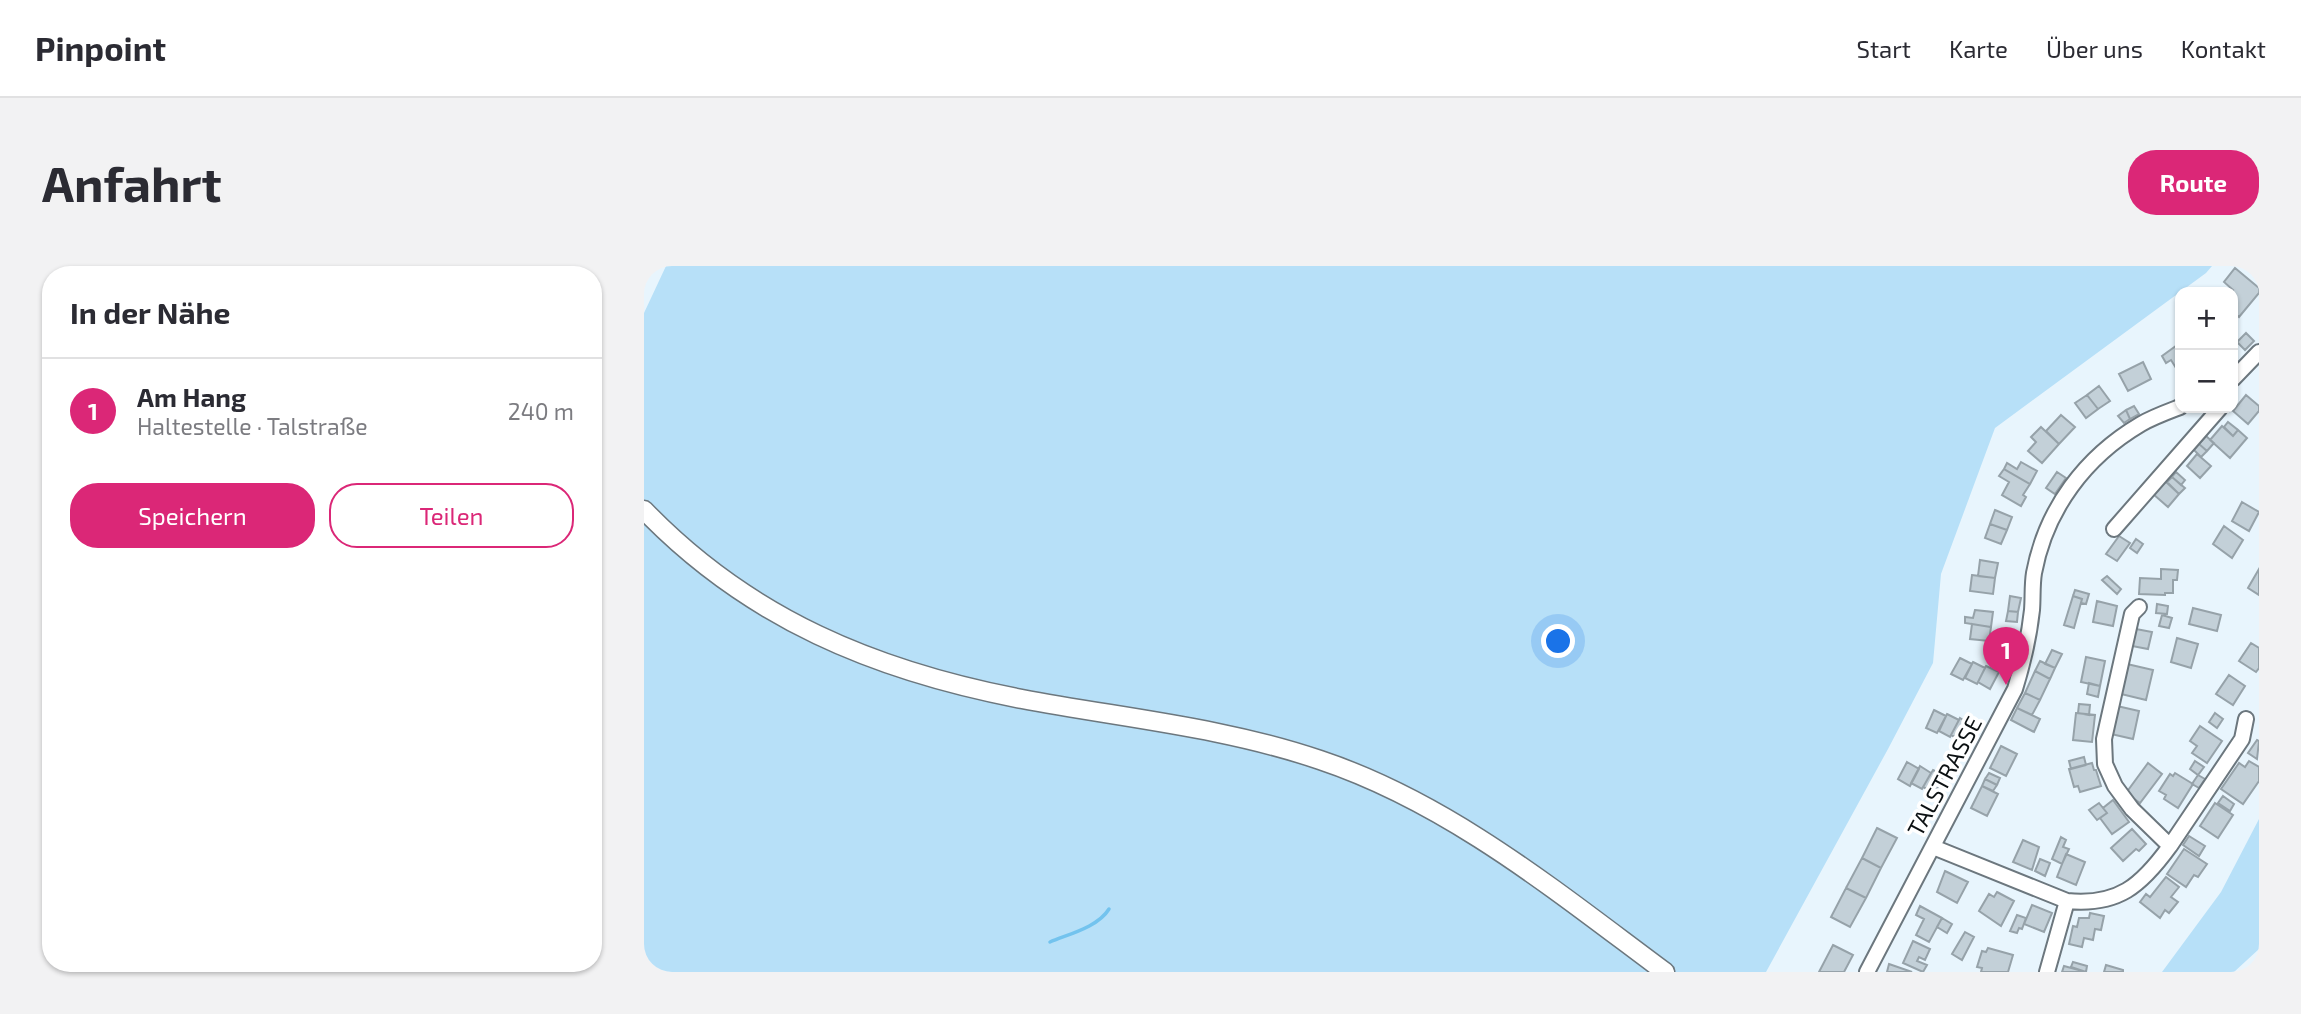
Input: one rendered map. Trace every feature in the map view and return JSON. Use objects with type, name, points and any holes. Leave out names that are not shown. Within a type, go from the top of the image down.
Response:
[{"type":"street","points":[[2238,376],[2259,352]]},
{"type":"street","name":"TALSTRASSE","points":[[1867,972],[2015,689],[2028,639],[2034,574],[2043,540],[2059,502],[2079,474],[2099,454],[2141,423],[2175,409]]},
{"type":"street","points":[[2114,529],[2216,413]]},
{"type":"street","points":[[644,510],[691,553],[736,587],[794,625],[852,652],[915,673],[993,693],[1257,741],[1321,760],[1385,785],[1429,808],[1495,850],[1596,919],[1665,972]]},
{"type":"street","points":[[2139,607],[2132,614],[2111,704],[2104,739],[2105,764],[2115,786],[2132,809],[2171,846]]},
{"type":"street","points":[[1933,848],[2067,901],[2086,903],[2107,900],[2132,889],[2151,873],[2242,739],[2246,719]]},
{"type":"street","points":[[2047,972],[2067,901]]},
{"type":"shaded area","points":[[666,266],[2212,266],[2187,287],[2175,287],[2175,296],[1995,428],[1941,574],[1933,663],[1766,972],[644,972],[644,313]]},
{"type":"shaded area","points":[[2259,819],[2259,949],[2234,972],[2162,972],[2221,892]]},
{"type":"building","points":[[2235,268],[2259,288],[2259,293],[2239,317],[2238,287],[2230,287],[2224,282]]},
{"type":"building","points":[[2246,333],[2254,341],[2245,350],[2238,341]]},
{"type":"building","points":[[2175,347],[2175,366],[2171,360],[2166,363],[2162,356]]},
{"type":"building","points":[[2143,362],[2151,379],[2128,391],[2119,374]]},
{"type":"building","points":[[2099,386],[2110,401],[2098,409],[2087,395]]},
{"type":"building","points":[[2087,395],[2098,409],[2086,418],[2075,403]]},
{"type":"building","points":[[2246,395],[2259,406],[2259,411],[2248,424],[2235,413],[2238,413],[2238,405]]},
{"type":"building","points":[[2134,406],[2139,414],[2130,419],[2126,410]]},
{"type":"building","points":[[2126,410],[2130,419],[2124,423],[2118,416]]},
{"type":"building","points":[[2061,415],[2075,427],[2059,444],[2046,431]]},
{"type":"building","points":[[2228,422],[2238,430],[2233,436],[2224,427]]},
{"type":"building","points":[[2222,426],[2233,436],[2238,430],[2247,438],[2230,458],[2210,440]]},
{"type":"building","points":[[2041,427],[2059,444],[2042,463],[2028,451],[2036,442],[2031,437]]},
{"type":"building","points":[[2206,436],[2214,443],[2207,451],[2199,444]]},
{"type":"building","points":[[2199,444],[2207,451],[2201,457],[2194,450]]},
{"type":"building","points":[[2197,454],[2211,466],[2200,478],[2187,466]]},
{"type":"building","points":[[2021,462],[2037,471],[2030,484],[2004,469],[2007,463],[2017,469]]},
{"type":"building","points":[[2004,469],[2030,484],[2023,495],[2026,497],[2021,506],[2002,495],[2009,482],[1999,476]]},
{"type":"building","points":[[2057,472],[2066,478],[2055,494],[2046,488]]},
{"type":"building","points":[[2176,472],[2185,480],[2181,485],[2172,477]]},
{"type":"building","points":[[2172,477],[2185,488],[2179,494],[2167,482]]},
{"type":"building","points":[[2165,481],[2179,494],[2168,507],[2153,494]]},
{"type":"building","points":[[2242,502],[2259,512],[2249,531],[2232,521]]},
{"type":"building","points":[[1995,510],[2012,517],[2007,530],[1990,524]]},
{"type":"building","points":[[1990,524],[2007,530],[2001,544],[1985,538]]},
{"type":"building","points":[[2224,526],[2243,540],[2232,558],[2213,544]]},
{"type":"building","points":[[2119,536],[2130,543],[2117,561],[2106,554]]},
{"type":"building","points":[[2136,539],[2143,544],[2137,553],[2130,548]]},
{"type":"building","points":[[1980,560],[1998,563],[1995,578],[1978,576]]},
{"type":"building","points":[[2161,569],[2178,570],[2177,580],[2173,580],[2173,593],[2139,594],[2140,578],[2161,579]]},
{"type":"building","points":[[2259,569],[2259,595],[2248,588]]},
{"type":"building","points":[[1972,575],[1995,578],[1993,594],[1970,591]]},
{"type":"building","points":[[2107,576],[2121,589],[2117,594],[2102,580]]},
{"type":"building","points":[[2075,590],[2089,594],[2086,604],[2081,603],[2082,599],[2073,596]]},
{"type":"building","points":[[2010,596],[2021,598],[2018,612],[2008,611]]},
{"type":"building","points":[[2073,596],[2082,599],[2074,628],[2064,625]]},
{"type":"building","points":[[2097,601],[2117,606],[2113,626],[2093,622]]},
{"type":"building","points":[[2157,604],[2168,606],[2167,614],[2156,613]]},
{"type":"building","points":[[2193,608],[2221,615],[2217,631],[2189,624]]},
{"type":"building","points":[[1975,610],[1993,612],[1991,627],[1965,623],[1965,617],[1973,618]]},
{"type":"building","points":[[2008,611],[2018,612],[2017,622],[2006,621]]},
{"type":"building","points":[[2162,615],[2172,618],[2169,628],[2159,626]]},
{"type":"building","points":[[1972,624],[1991,627],[1989,641],[1970,639]]},
{"type":"building","points":[[2136,629],[2152,632],[2148,649],[2132,646]]},
{"type":"building","points":[[2177,638],[2198,644],[2191,668],[2171,662]]},
{"type":"building","points":[[2251,643],[2259,648],[2259,668],[2256,672],[2239,661]]},
{"type":"building","points":[[2052,650],[2062,654],[2055,668],[2045,664]]},
{"type":"building","points":[[2086,657],[2105,661],[2100,686],[2081,682]]},
{"type":"building","points":[[1960,658],[1972,664],[1963,680],[1951,674]]},
{"type":"building","points":[[2040,661],[2055,668],[2050,679],[2035,671]]},
{"type":"building","points":[[1973,662],[1985,668],[1977,684],[1965,678]]},
{"type":"building","points":[[2127,664],[2153,670],[2146,700],[2121,694]]},
{"type":"building","points":[[1986,666],[1999,672],[1990,689],[1978,682]]},
{"type":"building","points":[[2035,671],[2050,679],[2040,700],[2025,693]]},
{"type":"building","points":[[2229,675],[2245,686],[2233,705],[2216,694]]},
{"type":"building","points":[[2089,683],[2100,686],[2098,697],[2087,694]]},
{"type":"building","points":[[2025,693],[2040,700],[2032,715],[2017,708]]},
{"type":"building","points":[[2079,704],[2090,705],[2089,715],[2078,713]]},
{"type":"building","points":[[2117,706],[2139,711],[2133,739],[2111,734]]},
{"type":"building","points":[[2017,708],[2040,719],[2034,732],[2011,720]]},
{"type":"building","points":[[1934,710],[1946,716],[1937,733],[1926,728]]},
{"type":"building","points":[[2076,713],[2095,715],[2092,742],[2073,740]]},
{"type":"building","points":[[2215,713],[2223,719],[2217,728],[2209,722]]},
{"type":"building","points":[[1947,714],[1959,720],[1950,737],[1939,731]]},
{"type":"building","points":[[1960,718],[1970,724],[1962,741],[1951,735]]},
{"type":"building","points":[[2200,726],[2222,741],[2207,763],[2192,753],[2197,746],[2190,741]]},
{"type":"building","points":[[2257,740],[2259,741],[2257,759],[2248,753]]},
{"type":"building","points":[[2001,746],[2017,754],[2006,776],[1990,768]]},
{"type":"building","points":[[2084,757],[2086,765],[2071,769],[2069,761]]},
{"type":"building","points":[[2195,761],[2204,767],[2198,775],[2190,769]]},
{"type":"building","points":[[2249,761],[2259,767],[2259,781],[2243,804],[2221,789],[2239,763],[2245,767]]},
{"type":"building","points":[[1907,762],[1919,769],[1910,786],[1898,779]]},
{"type":"building","points":[[2092,763],[2101,786],[2080,792],[2078,786],[2074,787],[2069,769]]},
{"type":"building","points":[[2148,763],[2162,774],[2140,803],[2126,793]]},
{"type":"building","points":[[1920,766],[1931,773],[1922,789],[1911,783]]},
{"type":"building","points":[[1933,770],[1944,776],[1935,793],[1923,787]]},
{"type":"building","points":[[1989,773],[2000,778],[1997,785],[1985,779]]},
{"type":"building","points":[[2175,773],[2193,784],[2178,808],[2164,799],[2166,795],[2159,791],[2170,774],[2173,776]]},
{"type":"building","points":[[2198,775],[2205,779],[2199,788],[2192,784]]},
{"type":"building","points":[[1985,779],[1997,785],[1993,791],[1982,786]]},
{"type":"building","points":[[1982,786],[1998,794],[1987,816],[1971,808]]},
{"type":"building","points":[[2223,796],[2234,804],[2230,811],[2218,803]]},
{"type":"building","points":[[2113,800],[2129,822],[2112,834],[2100,818],[2107,813],[2103,808]]},
{"type":"building","points":[[2099,803],[2107,813],[2097,820],[2089,810]]},
{"type":"building","points":[[2215,803],[2233,815],[2218,838],[2200,826]]},
{"type":"building","points":[[1877,828],[1897,838],[1881,868],[1862,858]]},
{"type":"building","points":[[2132,829],[2146,844],[2123,861],[2111,848]]},
{"type":"building","points":[[2189,836],[2205,846],[2199,856],[2183,845]]},
{"type":"building","points":[[2061,837],[2066,840],[2063,847],[2069,849],[2062,864],[2052,859]]},
{"type":"building","points":[[2023,840],[2039,847],[2032,870],[2013,862]]},
{"type":"building","points":[[2184,849],[2207,864],[2198,877],[2194,875],[2186,887],[2167,874]]},
{"type":"building","points":[[2066,854],[2085,862],[2076,885],[2057,877]]},
{"type":"building","points":[[1862,858],[1881,868],[1866,898],[1846,888]]},
{"type":"building","points":[[2040,859],[2050,863],[2045,876],[2035,871]]},
{"type":"building","points":[[1945,871],[1968,882],[1957,903],[1937,892]]},
{"type":"building","points":[[2166,877],[2179,887],[2171,897],[2178,902],[2169,913],[2165,910],[2160,918],[2140,902],[2146,894],[2150,897]]},
{"type":"building","points":[[1846,888],[1866,898],[1850,927],[1831,917]]},
{"type":"building","points":[[1997,892],[2014,901],[2001,926],[1979,911],[1989,894],[1994,897]]},
{"type":"building","points":[[2032,905],[2052,913],[2044,932],[2024,924]]},
{"type":"building","points":[[1920,906],[1942,918],[1929,942],[1916,935],[1924,919],[1916,915]]},
{"type":"building","points":[[2090,913],[2104,916],[2101,930],[2095,929],[2093,940],[2084,938],[2082,947],[2069,944],[2073,926],[2077,927],[2079,918],[2089,918]]},
{"type":"building","points":[[2017,915],[2026,918],[2022,929],[2019,928],[2017,933],[2010,931]]},
{"type":"building","points":[[1942,918],[1952,924],[1947,933],[1937,927]]},
{"type":"building","points":[[1965,932],[1974,937],[1962,960],[1952,954]]},
{"type":"building","points":[[1913,941],[1930,949],[1925,960],[1919,957],[1917,961],[1927,965],[1923,972],[1903,963]]},
{"type":"building","points":[[1833,945],[1853,955],[1844,972],[1819,972]]},
{"type":"building","points":[[1988,948],[2013,955],[2008,972],[1981,972],[1982,968],[1977,967],[1982,951],[1986,952]]},
{"type":"building","points":[[2073,962],[2087,966],[2086,972],[2071,967]]},
{"type":"building","points":[[1889,964],[1912,972],[1887,972]]},
{"type":"building","points":[[2106,965],[2123,970],[2123,972],[2104,972]]},
{"type":"building","points":[[2064,966],[2086,972],[2062,972]]},
{"type":"waterway","points":[[1050,942],[1091,925],[1109,909]]},
{"type":"place","name":"Am Hang","points":[[2006,685]]}]
